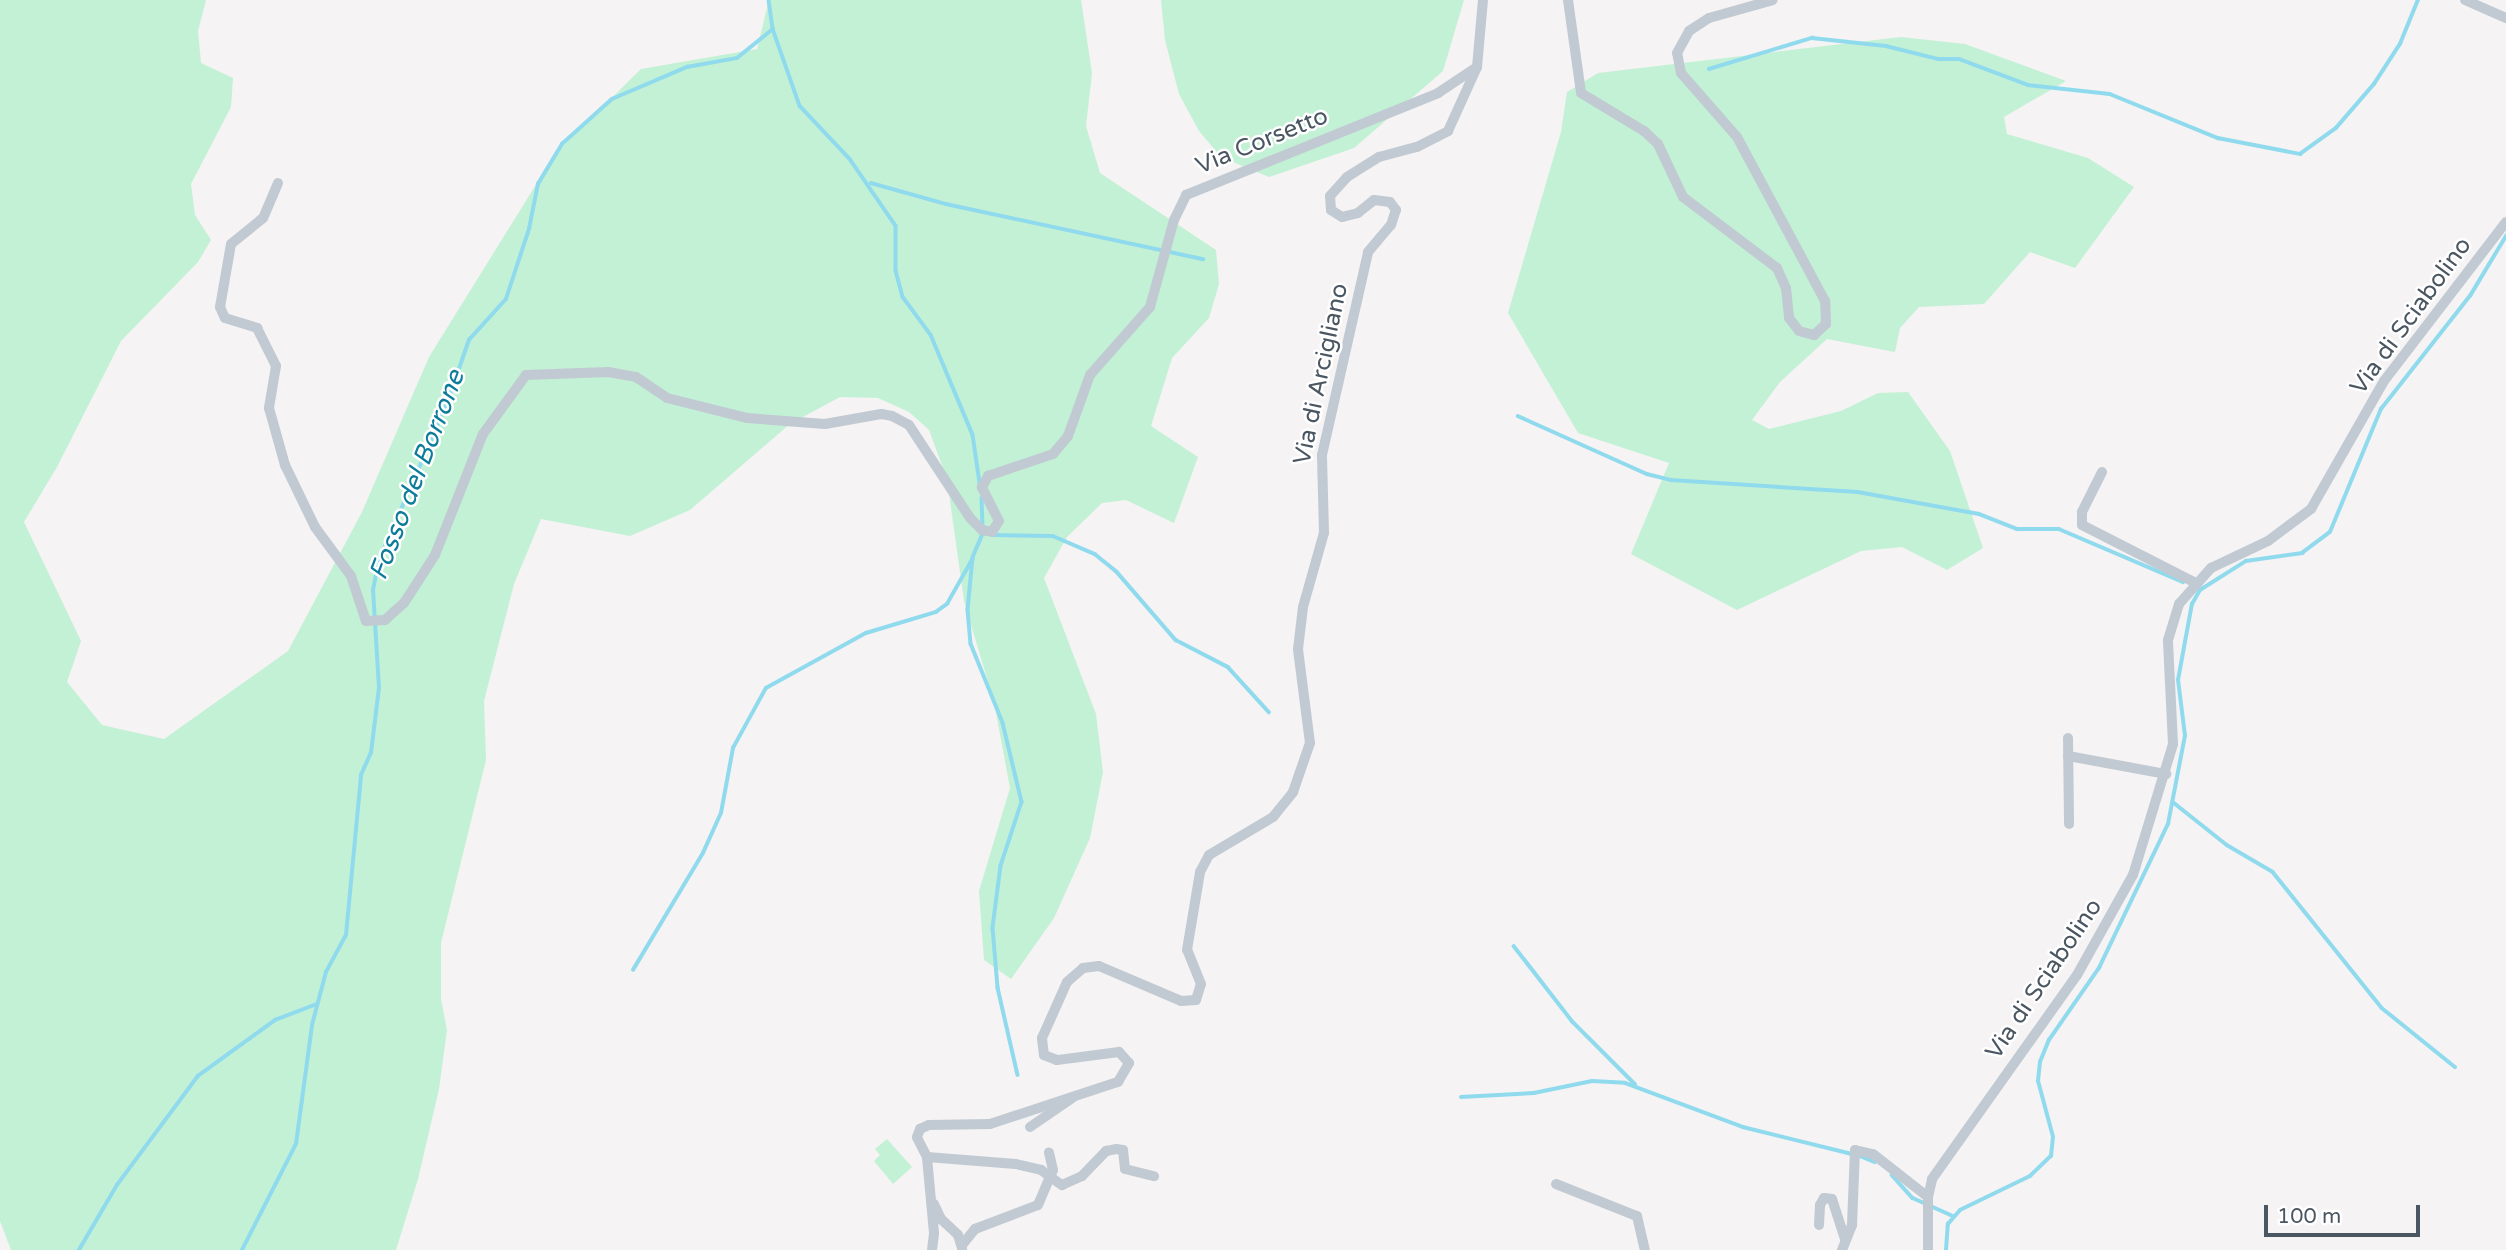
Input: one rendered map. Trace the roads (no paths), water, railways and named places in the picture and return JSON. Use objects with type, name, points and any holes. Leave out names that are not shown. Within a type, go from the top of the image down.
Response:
[{"type":"street","name":"Via di Arcigliano","points":[[927,1157],[917,1137],[923,1127],[990,1124],[1080,1093],[1114,1085],[1129,1063],[1124,1055],[1114,1050],[1057,1060],[1044,1055],[1042,1038],[1067,982],[1083,968],[1100,966],[1181,1001],[1196,1000],[1201,984],[1187,950],[1200,872],[1209,855],[1284,806],[1304,766],[1311,728],[1299,666],[1299,635],[1324,533],[1322,455],[1368,252],[1391,225],[1396,210],[1390,202],[1374,200],[1358,214],[1342,217],[1331,210],[1330,196],[1348,177],[1379,158],[1417,147],[1448,131],[1477,67],[1483,0]]},
{"type":"street","points":[[1568,0],[1581,93],[1644,131],[1658,144],[1683,197],[1777,268],[1786,288],[1789,318],[1799,331],[1814,335],[1826,324],[1825,301],[1737,136],[1681,73],[1677,53],[1689,31],[1709,18],[1773,0]]},
{"type":"street","points":[[2465,0],[2506,18]]},
{"type":"street","name":"Via Corsetto","points":[[278,183],[263,218],[230,244],[220,307],[225,318],[257,328],[276,366],[269,408],[285,465],[315,527],[351,576],[366,621],[375,621],[404,603],[435,555],[483,434],[526,375],[608,372],[636,377],[667,398],[747,418],[825,424],[881,414],[891,416],[909,425],[985,530],[999,521],[982,487],[988,476],[1053,454],[1068,436],[1090,375],[1150,307],[1174,220],[1186,195],[1438,93],[1477,67]]},
{"type":"street","name":"Via di Sciabolino","points":[[1928,1250],[1927,1197],[1935,1175],[2077,975],[2116,912],[2143,851],[2174,737],[2170,627],[2194,582],[2211,568],[2268,541],[2311,509],[2384,381],[2506,222]]},
{"type":"street","points":[[2102,472],[2080,516],[2082,525],[2194,582]]},
{"type":"street","points":[[2068,738],[2069,824]]},
{"type":"street","points":[[2068,755],[2166,774]]},
{"type":"street","points":[[1031,1127],[1080,1093]]},
{"type":"street","points":[[932,1250],[927,1157],[1010,1163],[1041,1170],[1049,1180],[1062,1185],[1082,1176],[1106,1150],[1116,1149],[1123,1150],[1125,1169],[1154,1176]]},
{"type":"street","points":[[1844,1245],[1853,1218],[1855,1150],[1873,1154],[1927,1197]]},
{"type":"street","points":[[930,1195],[962,1247],[975,1229],[1038,1205],[1053,1170],[1049,1152]]},
{"type":"street","points":[[1556,1184],[1637,1216],[1645,1250]]},
{"type":"street","points":[[1819,1224],[1820,1205],[1824,1198],[1832,1199],[1844,1245]]},
{"type":"waterway","points":[[769,0],[773,29],[800,106],[850,159],[896,226],[896,271],[903,297],[931,335],[973,435],[980,483]]},
{"type":"waterway","points":[[1709,69],[1812,38],[1886,46],[1938,59],[1959,59],[2028,85],[2110,94],[2218,138],[2300,154],[2336,128],[2374,84],[2400,44],[2418,0]]},
{"type":"waterway","name":"Fosso del Borrone","points":[[242,1250],[296,1144],[312,1025],[326,972],[346,935],[361,775],[371,753],[379,688],[373,590],[379,560],[446,406],[469,340],[506,299],[529,229],[538,184],[562,144],[612,99],[687,67],[737,58],[773,29]]},
{"type":"waterway","points":[[871,183],[946,204],[1203,259]]},
{"type":"waterway","points":[[1946,1250],[1948,1224],[1960,1210],[2030,1176],[2051,1156],[2053,1137],[2038,1081],[2040,1062],[2049,1040],[2099,968],[2168,824],[2185,736],[2178,680],[2192,604],[2200,590],[2246,561],[2302,553],[2330,532],[2381,409],[2470,296],[2506,236]]},
{"type":"waterway","points":[[1518,416],[1647,474],[1671,480],[1858,492],[1979,514],[2017,529],[2059,529],[2183,582]]},
{"type":"waterway","points":[[982,498],[983,534],[973,558],[968,610],[971,644],[1003,723],[1022,802],[1001,866],[993,928],[998,988],[1018,1075]]},
{"type":"waterway","points":[[993,535],[1053,536],[1095,554],[1117,572],[1176,640],[1228,667],[1269,712]]},
{"type":"waterway","points":[[633,970],[703,853],[721,813],[733,748],[766,688],[866,633],[936,612],[947,604],[972,560]]},
{"type":"waterway","points":[[2173,802],[2227,845],[2273,872],[2382,1008],[2455,1067]]},
{"type":"waterway","points":[[1514,946],[1573,1022],[1635,1084]]},
{"type":"waterway","points":[[79,1250],[117,1185],[198,1076],[275,1020],[317,1004]]},
{"type":"waterway","points":[[1461,1097],[1534,1093],[1592,1081],[1625,1083],[1743,1127],[1852,1154]]},
{"type":"waterway","points":[[1860,1156],[1875,1162]]},
{"type":"waterway","points":[[1892,1175],[1913,1198],[1953,1216]]}]
